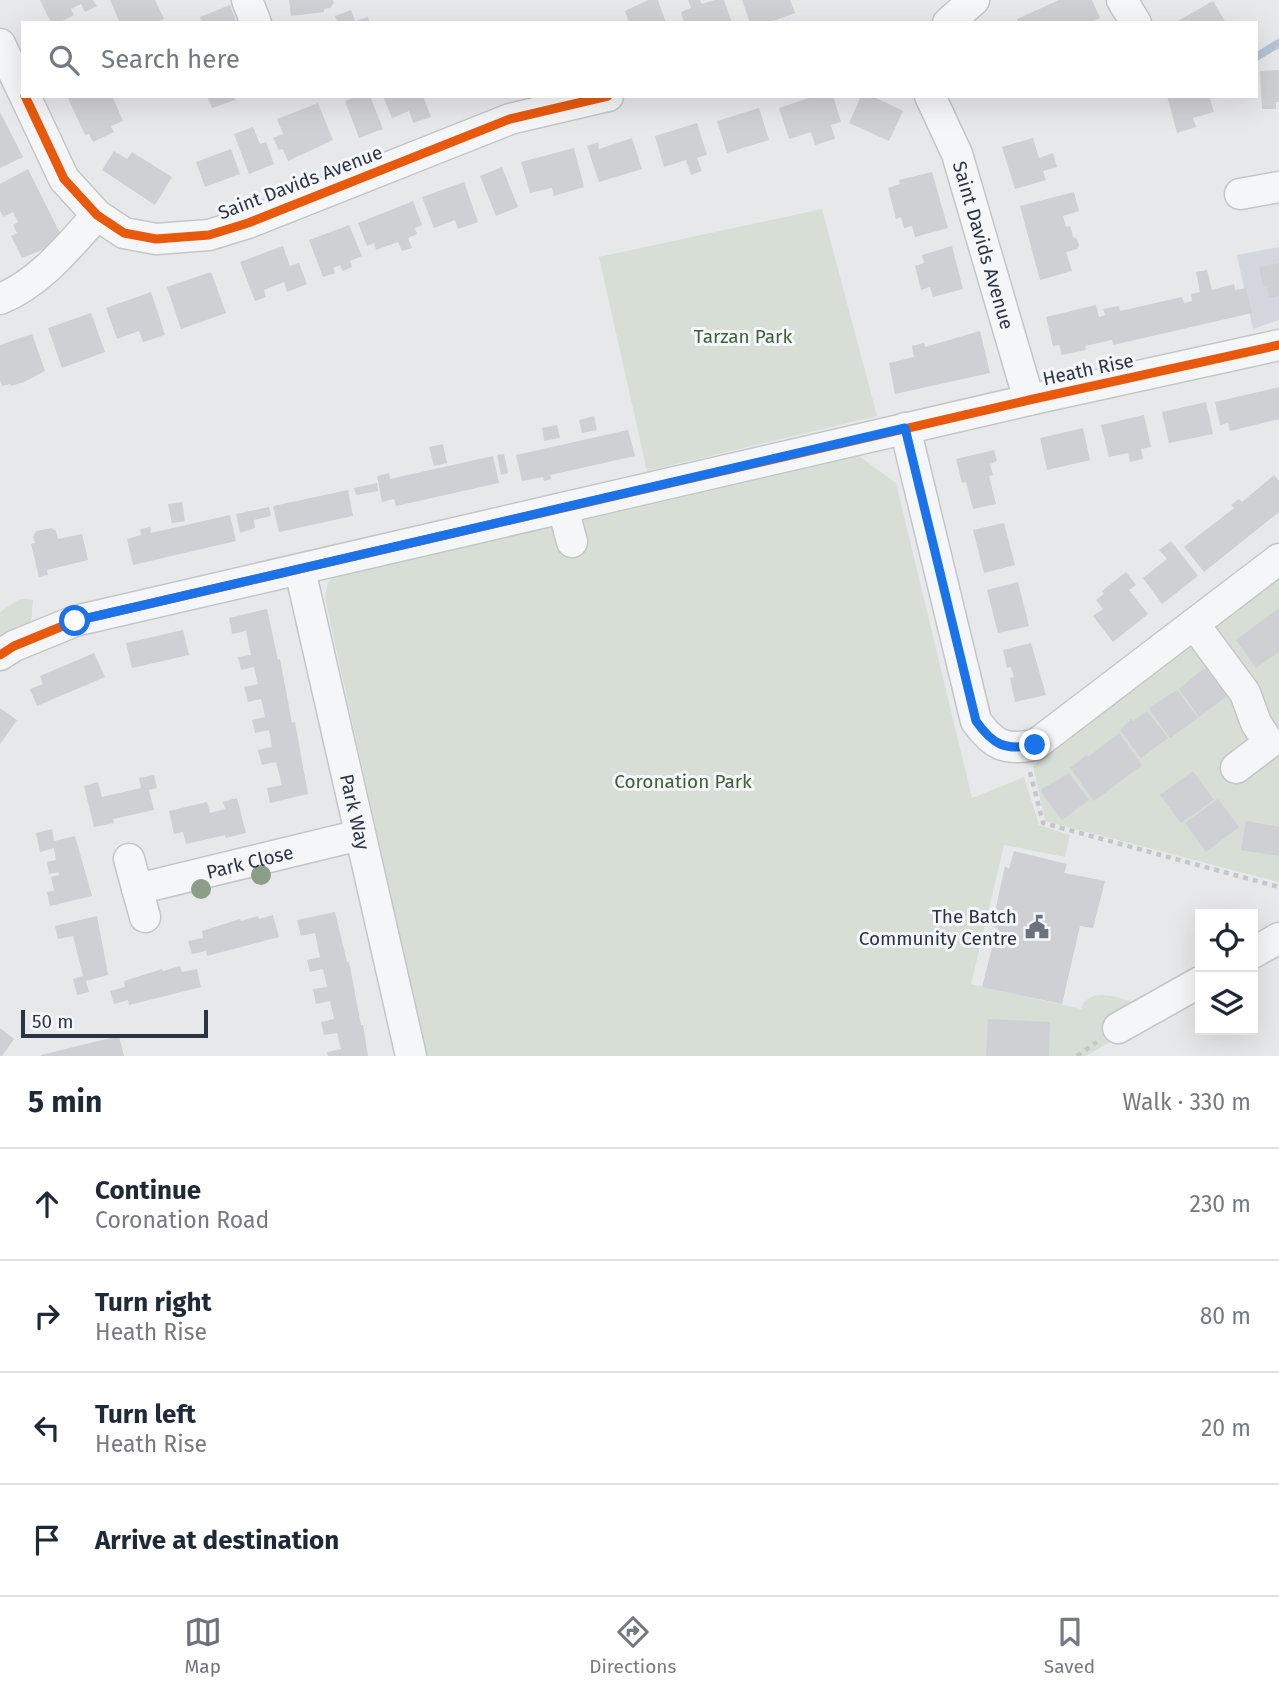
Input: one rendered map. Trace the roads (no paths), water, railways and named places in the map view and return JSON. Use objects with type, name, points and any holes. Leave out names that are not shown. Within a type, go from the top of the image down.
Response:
[{"type":"street","points":[[247,0],[255,21]]},
{"type":"street","points":[[950,21],[974,0]]},
{"type":"street","points":[[1122,0],[1135,21]]},
{"type":"street","name":"Saint Davids Avenue","points":[[0,44],[21,88]]},
{"type":"street","name":"Saint Davids Avenue","points":[[26,98],[64,179],[97,215],[124,233],[156,239],[209,235],[248,223],[510,119],[599,98]]},
{"type":"street","name":"Saint Davids Avenue","points":[[931,98],[957,154],[1029,400]]},
{"type":"street","points":[[1240,194],[1279,187]]},
{"type":"street","points":[[0,299],[16,293],[57,260],[97,215]]},
{"type":"street","name":"Heath Rise","points":[[0,656],[14,646],[75,621],[905,428],[1279,345]]},
{"type":"street","points":[[905,428],[976,721],[989,739],[1012,749],[1035,745],[1279,559]]},
{"type":"street","points":[[563,508],[572,542]]},
{"type":"street","name":"Park Way","points":[[300,570],[411,1056]]},
{"type":"street","points":[[1194,624],[1245,693],[1256,723],[1269,743],[1271,759],[1236,768]]},
{"type":"street","name":"Park Close","points":[[129,859],[141,903],[360,835]]},
{"type":"street","points":[[1258,950],[1279,938]]},
{"type":"street","points":[[1118,1028],[1195,985]]},
{"type":"waterway","points":[[1258,56],[1279,43]]},
{"type":"place","name":"The Batch Community Centre","points":[[1037,927]]},
{"type":"park label","name":"Tarzan Park","points":[[743,336]]},
{"type":"park label","name":"Coronation Park","points":[[683,781]]}]
